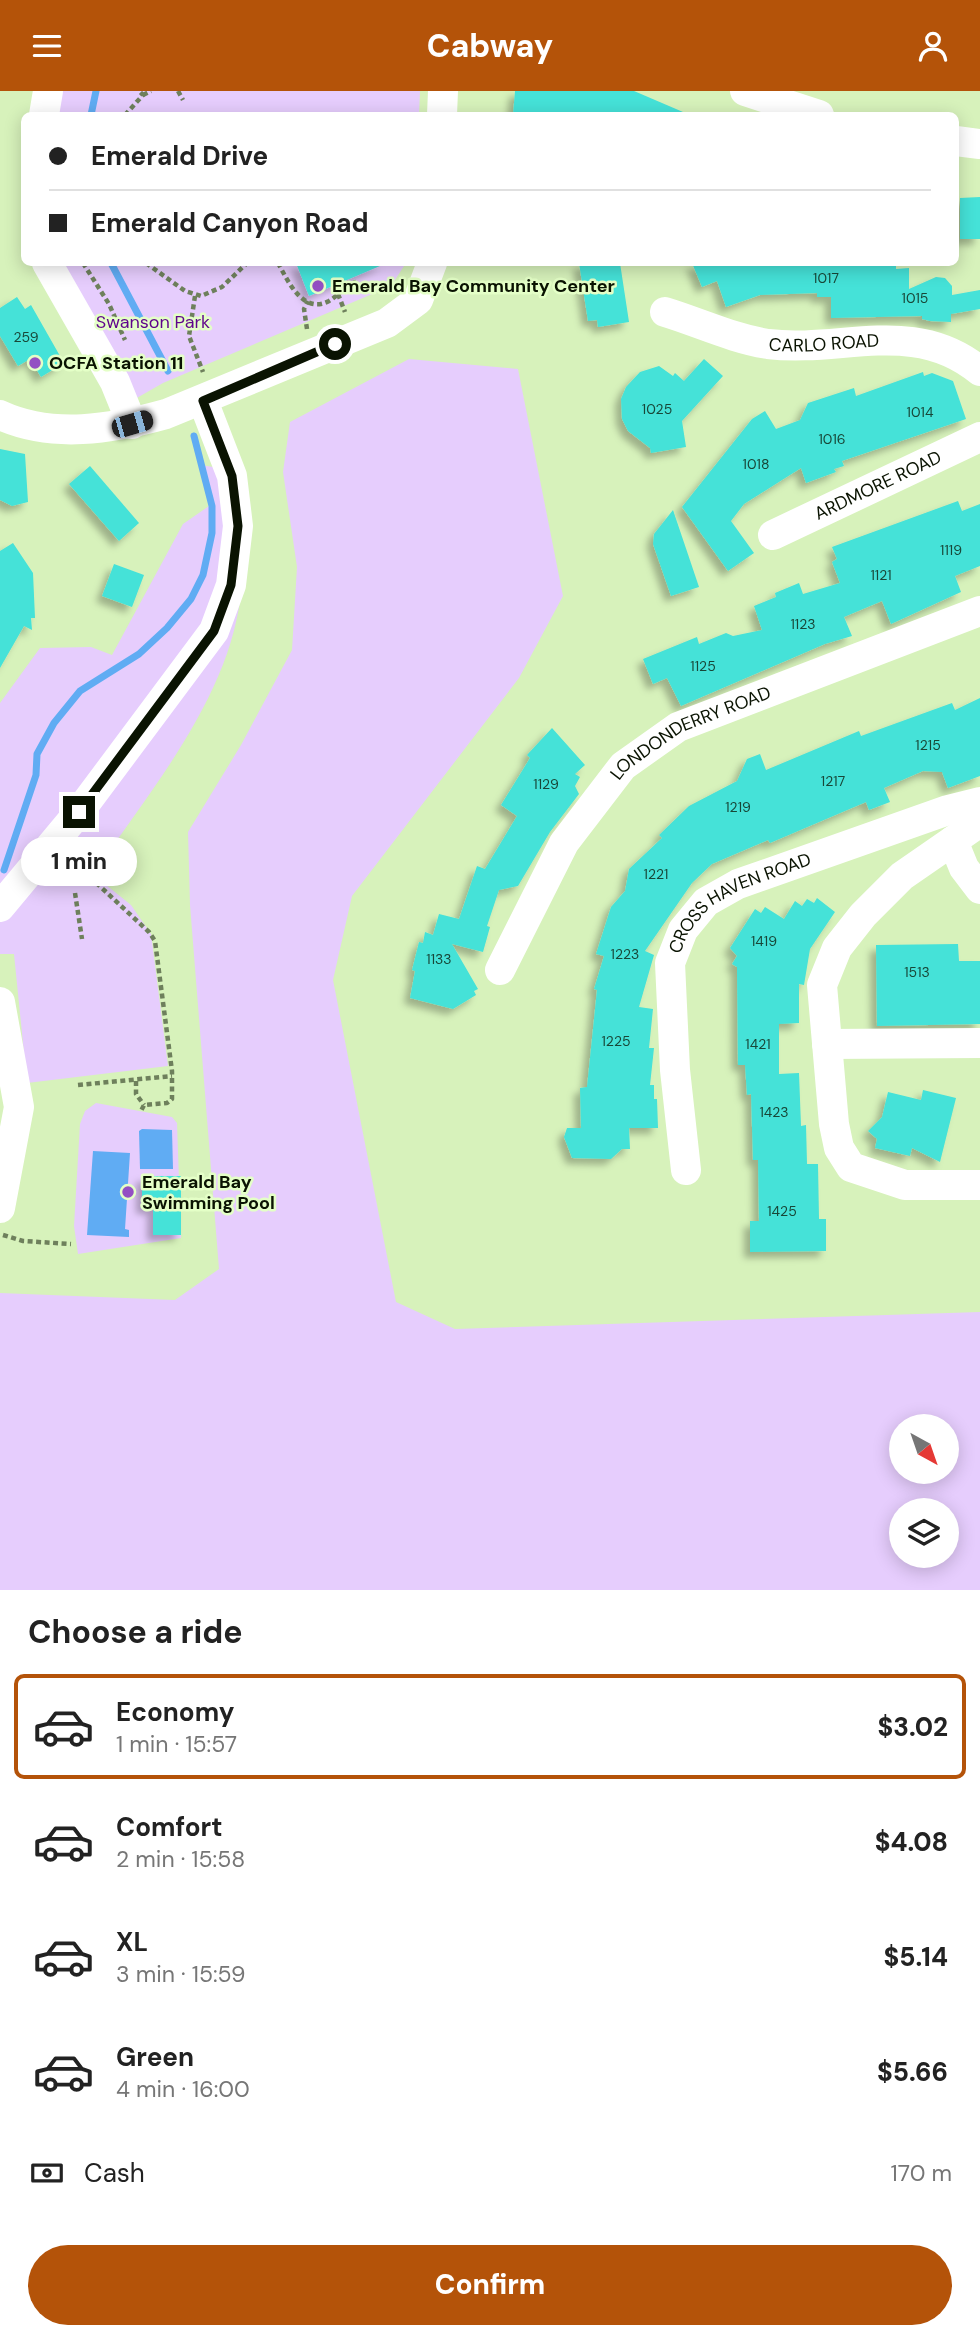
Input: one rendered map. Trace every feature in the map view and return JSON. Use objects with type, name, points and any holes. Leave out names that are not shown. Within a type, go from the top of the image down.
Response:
[{"type":"street","points":[[44,112],[48,91]]},
{"type":"street","points":[[442,112],[443,91]]},
{"type":"street","points":[[745,91],[810,112]]},
{"type":"street","points":[[959,141],[980,144]]},
{"type":"street","points":[[49,266],[115,382],[132,424]]},
{"type":"street","points":[[0,415],[42,427],[81,430],[132,424],[199,390],[387,323],[418,300],[431,266]]},
{"type":"street","name":"CARLO ROAD","points":[[665,312],[766,344],[809,345],[883,338],[935,346],[966,359],[980,371]]},
{"type":"street","points":[[0,907],[79,812],[214,631],[231,585],[238,526],[232,476],[199,390]]},
{"type":"street","name":"ARDMORE ROAD","points":[[773,534],[980,437]]},
{"type":"street","name":"LONDONDERRY ROAD","points":[[500,970],[564,843],[623,766],[678,727],[980,611]]},
{"type":"street","name":"CROSS HAVEN ROAD","points":[[686,1170],[675,1070],[670,963],[683,930],[706,902],[738,884],[861,843],[948,810],[980,802]]},
{"type":"street","points":[[980,822],[902,876],[863,915],[837,948],[822,985],[834,1124],[839,1148],[851,1167],[905,1185],[980,1185]]},
{"type":"street","points":[[953,841],[964,868],[980,889]]},
{"type":"street","name":"CROSS HAVEN ROAD","points":[[861,843],[899,846],[924,862]]},
{"type":"street","points":[[0,1002],[19,1107],[0,1208]]},
{"type":"street","points":[[827,1044],[980,1043]]},
{"type":"path","points":[[127,112],[141,93],[151,91]]},
{"type":"path","points":[[177,91],[183,100]]},
{"type":"path","points":[[85,266],[109,304],[127,345]]},
{"type":"path","points":[[150,266],[195,296],[212,294],[244,266]]},
{"type":"path","points":[[280,266],[296,294],[314,303],[329,301],[356,282]]},
{"type":"path","points":[[195,296],[189,337],[204,375],[199,390]]},
{"type":"path","points":[[90,877],[149,932],[155,941],[172,1076],[172,1099],[167,1103],[143,1108],[136,1094],[136,1081]]},
{"type":"path","points":[[75,893],[82,939]]},
{"type":"path","points":[[78,1085],[172,1076]]},
{"type":"path","points":[[0,1234],[23,1241],[71,1244]]},
{"type":"green space","points":[[54,91],[420,91],[419,112],[51,112]]},
{"type":"green space","name":"Swanson Park","points":[[55,266],[404,266],[391,286],[163,383],[135,399]]},
{"type":"green space","points":[[409,359],[518,369],[563,596],[519,678],[352,896],[333,980],[396,1302],[455,1329],[980,1312],[980,1590],[0,1590],[0,1293],[175,1300],[219,1269],[190,905],[188,832],[241,745],[292,650],[297,567],[283,472],[290,422]]},
{"type":"green space","points":[[201,465],[232,470],[243,569],[236,621],[225,660],[190,732],[99,866],[100,880],[131,905],[151,934],[168,1066],[27,1083],[14,954],[0,954],[0,703],[40,648],[91,647],[112,655],[183,524],[209,506]]},
{"type":"green space","name":"Emerald Bay Swimming Pool","points":[[96,1103],[172,1117],[177,1123],[181,1238],[78,1254],[74,1226],[80,1124],[85,1111]]},
{"type":"water","points":[[172,1130],[173,1169],[140,1169],[139,1131]]},
{"type":"water","points":[[93,1151],[130,1153],[125,1229],[129,1230],[129,1237],[87,1235]]},
{"type":"building","points":[[515,91],[634,91],[683,112],[513,112]]},
{"type":"building","points":[[980,197],[980,239],[960,239],[960,198]]},
{"type":"building","name":"Emerald Bay Community Center","points":[[297,266],[380,266],[309,296]]},
{"type":"building","points":[[579,266],[620,266],[629,322],[598,327],[597,320],[588,321]]},
{"type":"building","points":[[693,266],[896,266],[896,269],[909,268],[909,289],[936,277],[945,278],[952,286],[952,295],[980,290],[980,309],[951,314],[951,322],[930,321],[922,319],[922,316],[831,318],[831,297],[817,297],[817,293],[760,295],[726,307],[717,281],[702,287]]},
{"type":"building","points":[[17,297],[25,309],[31,305],[64,363],[41,377],[30,359],[18,366],[0,336],[0,308]]},
{"type":"building","points":[[704,359],[723,376],[682,421],[686,447],[651,453],[650,448],[628,431],[622,419],[621,399],[626,387],[640,372],[659,366],[673,376],[675,373],[684,381]]},
{"type":"building","points":[[923,372],[924,376],[932,373],[953,381],[966,419],[842,461],[844,466],[834,469],[836,472],[806,483],[801,468],[744,504],[731,521],[754,553],[728,571],[682,507],[752,419],[765,411],[776,429],[800,420],[808,403],[854,388],[856,396]]},
{"type":"building","points":[[0,449],[25,454],[28,502],[12,506],[0,500]]},
{"type":"building","points":[[90,466],[139,523],[119,541],[69,484]]},
{"type":"building","points":[[958,501],[962,511],[980,504],[980,566],[955,576],[961,592],[891,624],[882,601],[844,617],[852,636],[825,644],[681,706],[667,678],[653,684],[643,659],[697,637],[699,644],[726,633],[733,636],[762,630],[754,606],[776,597],[775,593],[799,583],[803,594],[840,583],[832,562],[837,559],[832,547]]},
{"type":"building","points":[[673,510],[699,587],[671,596],[653,544],[654,534]]},
{"type":"building","points":[[13,543],[33,573],[35,618],[31,618],[32,630],[24,626],[0,668],[0,551]]},
{"type":"building","points":[[114,564],[144,575],[132,607],[102,596]]},
{"type":"building","points":[[980,698],[980,776],[948,788],[942,772],[923,771],[884,788],[890,802],[869,810],[866,802],[770,843],[768,840],[712,864],[692,883],[645,951],[654,955],[639,1007],[653,1009],[649,1048],[654,1048],[650,1085],[654,1085],[654,1099],[657,1099],[658,1128],[629,1128],[630,1149],[622,1149],[611,1159],[572,1158],[564,1137],[567,1128],[581,1128],[580,1088],[587,1087],[597,990],[594,989],[604,956],[596,954],[611,907],[625,891],[629,869],[662,838],[659,835],[689,806],[737,781],[747,759],[760,754],[766,770],[859,731],[861,736],[952,703],[955,710]]},
{"type":"building","points":[[552,728],[585,765],[575,774],[580,777],[575,786],[579,794],[550,832],[518,886],[499,890],[487,926],[490,927],[483,952],[452,944],[478,989],[474,991],[476,995],[453,1009],[410,998],[415,971],[412,970],[419,942],[423,943],[425,932],[433,935],[439,914],[459,919],[477,866],[485,869],[517,816],[501,805],[530,758],[527,755]]},
{"type":"building","points":[[817,898],[835,912],[810,949],[804,985],[799,984],[799,1023],[779,1024],[779,1074],[799,1073],[801,1126],[806,1125],[807,1164],[818,1164],[819,1219],[826,1219],[826,1251],[750,1252],[750,1221],[759,1221],[758,1160],[753,1160],[751,1094],[747,1095],[745,1065],[738,1065],[737,967],[732,964],[737,956],[730,948],[755,909],[761,913],[765,907],[784,919],[795,901],[802,906],[807,899],[814,903]]},
{"type":"building","points":[[958,944],[959,961],[980,961],[980,1024],[877,1026],[876,945]]},
{"type":"building","points":[[923,1090],[956,1098],[940,1162],[912,1148],[910,1156],[875,1148],[877,1139],[868,1131],[882,1117],[888,1092],[921,1100]]},
{"type":"building","points":[[142,1176],[181,1176],[181,1235],[153,1235],[153,1208],[142,1208]]},
{"type":"waterway","points":[[92,112],[96,91]]},
{"type":"waterway","points":[[113,266],[168,371]]},
{"type":"waterway","points":[[4,870],[36,775],[37,754],[54,723],[80,691],[139,654],[167,628],[191,599],[203,575],[212,533],[212,506],[194,436]]},
{"type":"place","name":"Emerald Bay Community Center","points":[[318,286]]},
{"type":"place","name":"OCFA Station 11","points":[[35,363]]},
{"type":"place","name":"Emerald Bay Swimming Pool","points":[[128,1192]]},
{"type":"route","points":[[79,812],[214,631],[231,585],[238,526],[232,476],[203,401],[335,344]]}]
